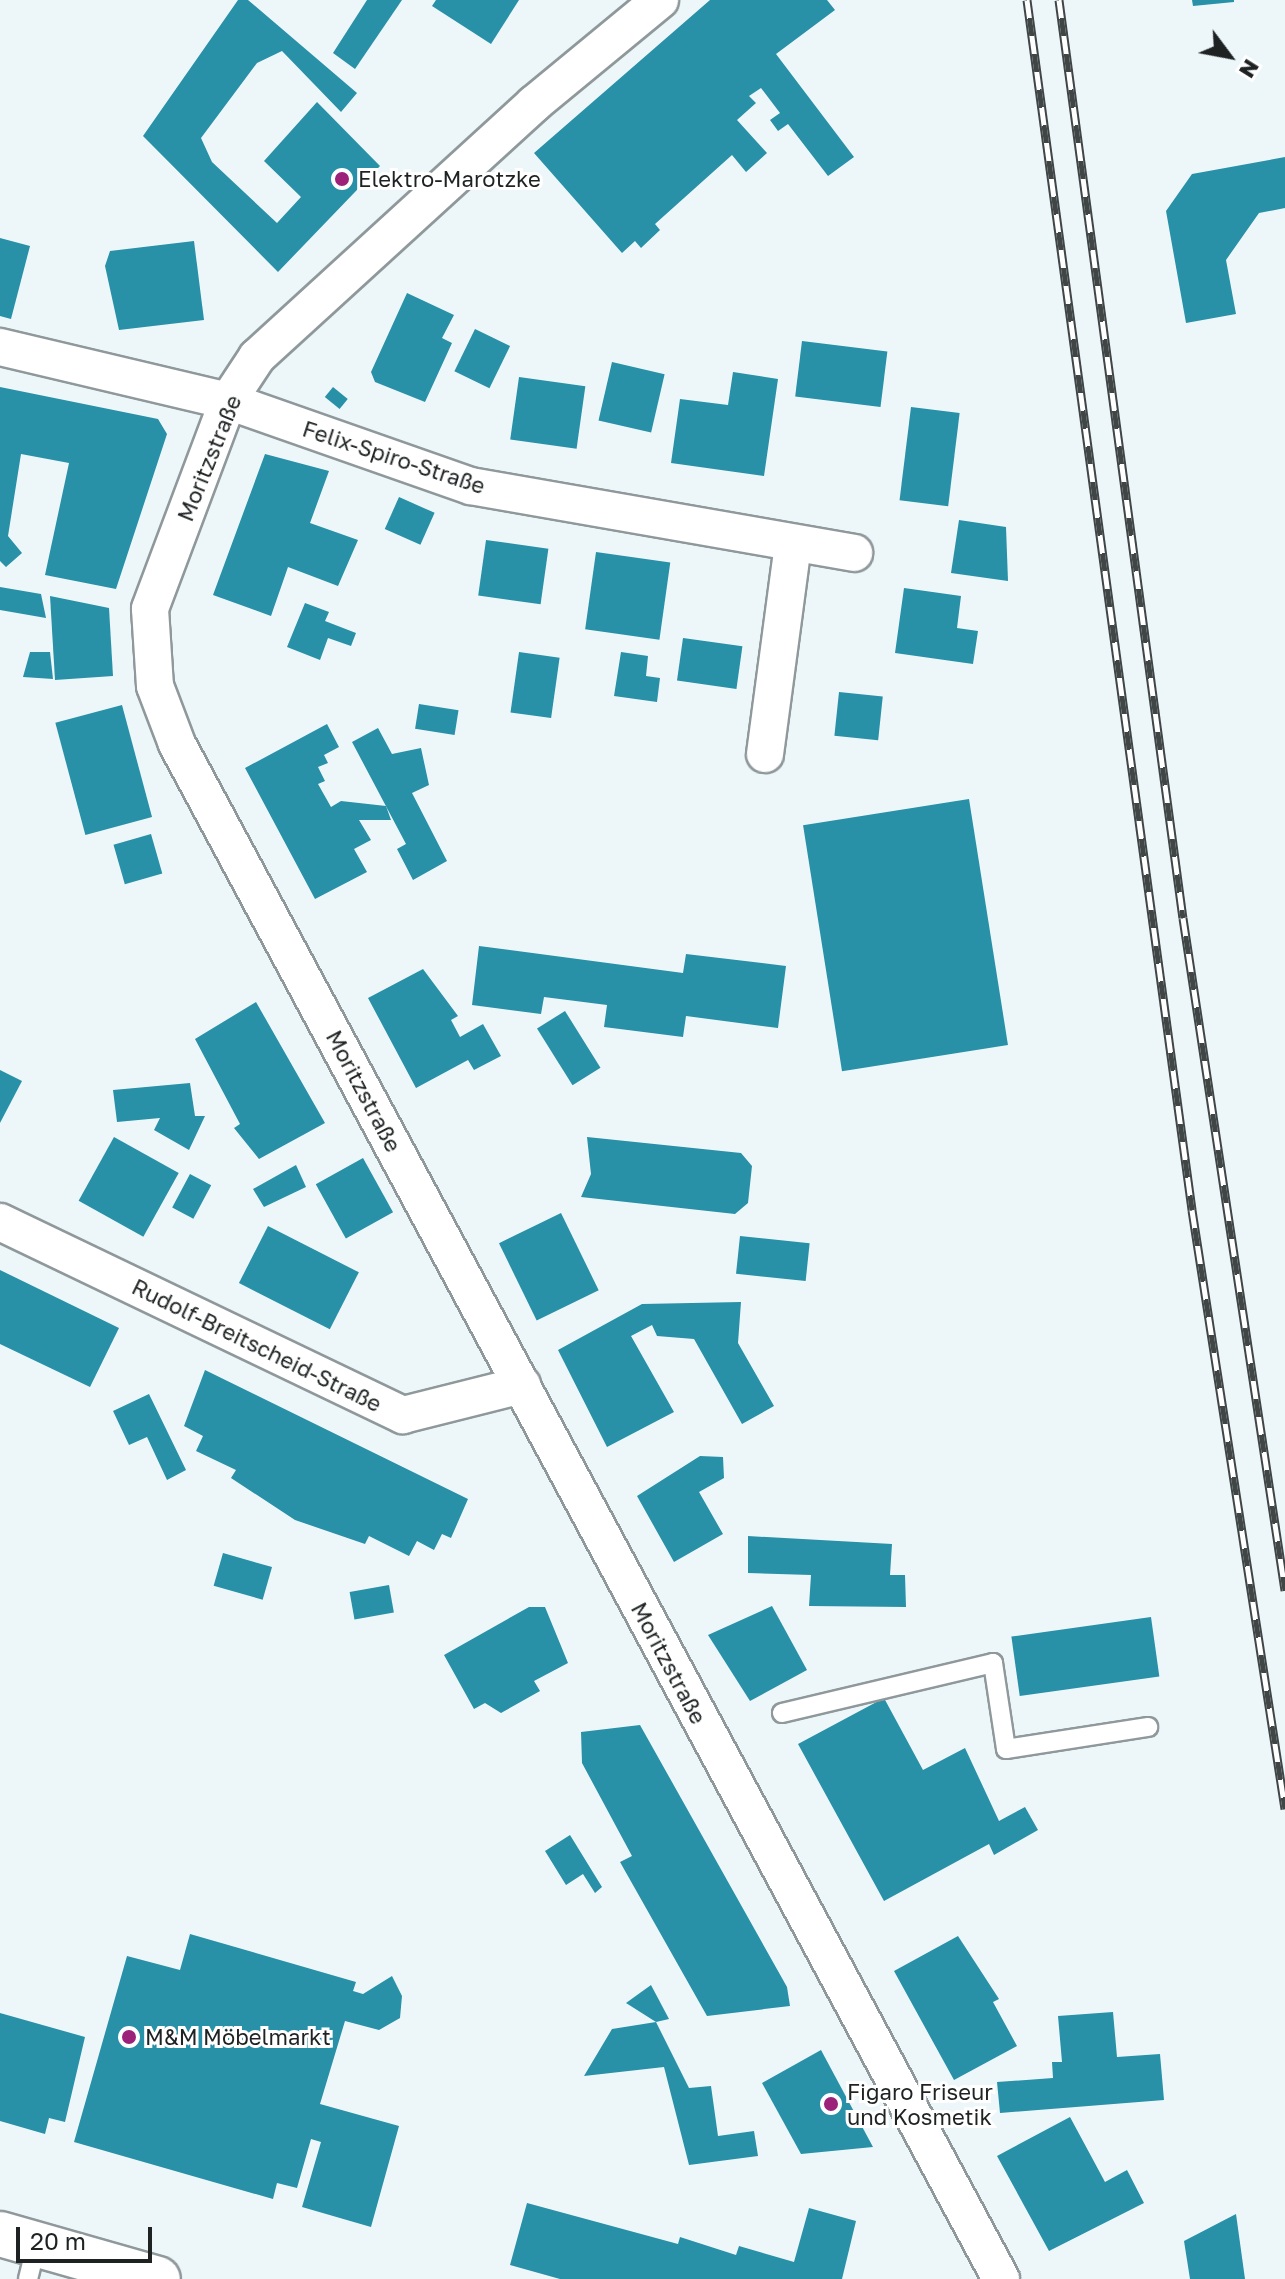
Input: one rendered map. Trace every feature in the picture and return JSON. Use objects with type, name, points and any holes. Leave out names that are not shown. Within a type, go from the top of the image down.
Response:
[{"type":"main road","points":[[22,2252],[158,2279]]},
{"type":"street","name":"Moritzstraße","points":[[660,0],[351,267],[257,357],[228,401],[150,609],[155,686],[177,744],[1001,2279]]},
{"type":"street","name":"Felix-Spiro-Straße","points":[[0,347],[228,401],[471,486],[854,553]]},
{"type":"street","points":[[765,754],[793,544]]},
{"type":"street","name":"Rudolf-Breitscheid-Straße","points":[[0,1222],[403,1415],[522,1385]]},
{"type":"lane","points":[[782,1713],[993,1663],[1006,1749],[1148,1727]]},
{"type":"building","points":[[238,0],[248,0],[357,93],[341,112],[282,51],[257,63],[201,138],[212,162],[277,223],[301,197],[264,161],[317,102],[380,166],[278,272],[143,136]]},
{"type":"building","points":[[367,0],[402,0],[355,69],[333,53]]},
{"type":"building","points":[[436,0],[519,0],[491,44],[432,6]]},
{"type":"building","points":[[710,0],[827,0],[835,10],[776,54],[854,157],[828,176],[788,124],[778,131],[770,120],[780,113],[761,88],[749,96],[756,103],[737,120],[767,153],[746,172],[732,155],[655,224],[660,230],[641,248],[635,241],[622,253],[534,153]]},
{"type":"building","points":[[1192,0],[1234,0],[1234,2],[1193,6]]},
{"type":"building","points":[[1285,157],[1285,208],[1259,213],[1226,260],[1236,314],[1186,323],[1166,211],[1192,174]]},
{"type":"building","points":[[0,238],[30,246],[11,319],[0,316]]},
{"type":"building","points":[[194,241],[204,320],[119,330],[105,266],[110,251]]},
{"type":"building","points":[[407,293],[454,315],[442,338],[452,343],[425,402],[375,382],[371,372]]},
{"type":"building","points":[[475,329],[510,346],[489,388],[454,371]]},
{"type":"building","points":[[802,341],[887,351],[881,407],[795,397]]},
{"type":"building","points":[[612,362],[665,374],[651,433],[599,420]]},
{"type":"building","points":[[733,372],[778,379],[764,476],[671,463],[680,399],[728,405]]},
{"type":"building","points":[[519,377],[585,386],[577,449],[510,439]]},
{"type":"building","points":[[0,387],[158,419],[167,434],[116,589],[45,575],[69,463],[21,454],[8,536],[22,553],[6,567],[0,561]]},
{"type":"building","points":[[333,387],[348,399],[340,409],[325,397]]},
{"type":"building","points":[[911,407],[960,413],[948,506],[900,500]]},
{"type":"building","points":[[265,454],[329,471],[310,523],[358,540],[338,586],[288,567],[271,616],[213,595]]},
{"type":"building","points":[[399,497],[435,513],[420,545],[385,529]]},
{"type":"building","points":[[959,520],[1006,527],[1008,581],[951,573]]},
{"type":"building","points":[[486,540],[548,549],[541,604],[478,595]]},
{"type":"building","points":[[596,552],[670,562],[659,640],[585,629]]},
{"type":"building","points":[[0,587],[41,594],[46,618],[0,610]]},
{"type":"building","points":[[904,588],[961,596],[957,628],[978,631],[973,664],[895,653]]},
{"type":"building","points":[[50,596],[109,608],[113,676],[55,680]]},
{"type":"building","points":[[305,603],[329,612],[325,621],[356,633],[351,646],[328,638],[320,660],[287,647]]},
{"type":"building","points":[[683,638],[742,646],[736,689],[677,681]]},
{"type":"building","points":[[30,652],[50,652],[53,679],[23,677]]},
{"type":"building","points":[[519,652],[560,658],[551,718],[511,712]]},
{"type":"building","points":[[621,652],[648,656],[646,676],[660,678],[657,702],[614,696]]},
{"type":"building","points":[[839,692],[883,697],[878,740],[834,736]]},
{"type":"building","points":[[419,704],[459,710],[455,735],[415,729]]},
{"type":"building","points":[[122,705],[152,817],[85,835],[55,723]]},
{"type":"building","points":[[327,724],[339,747],[324,755],[328,763],[318,767],[325,781],[318,784],[331,807],[341,801],[386,806],[391,820],[359,820],[371,840],[354,849],[367,872],[315,899],[245,768]]},
{"type":"building","points":[[378,728],[392,754],[421,748],[429,785],[412,793],[447,861],[413,880],[397,849],[406,844],[352,742]]},
{"type":"building","points":[[969,799],[1008,1045],[842,1071],[803,825]]},
{"type":"building","points":[[151,834],[162,873],[125,884],[114,845]]},
{"type":"building","points":[[479,946],[683,973],[686,954],[786,966],[778,1028],[686,1016],[683,1037],[604,1027],[607,1005],[544,997],[541,1014],[472,1005]]},
{"type":"building","points":[[423,969],[458,1016],[451,1020],[460,1037],[483,1024],[501,1056],[474,1070],[468,1060],[416,1088],[368,998]]},
{"type":"building","points":[[256,1002],[325,1123],[259,1159],[234,1128],[240,1124],[195,1039]]},
{"type":"building","points":[[565,1011],[601,1068],[573,1085],[537,1028]]},
{"type":"building","points":[[0,1070],[22,1081],[0,1123]]},
{"type":"building","points":[[190,1083],[195,1116],[205,1116],[189,1150],[154,1130],[160,1118],[117,1122],[113,1090]]},
{"type":"building","points":[[114,1137],[179,1173],[143,1237],[79,1201]]},
{"type":"building","points":[[587,1137],[741,1153],[752,1166],[748,1203],[735,1214],[581,1197],[591,1174]]},
{"type":"building","points":[[363,1158],[393,1212],[346,1238],[316,1184]]},
{"type":"building","points":[[296,1165],[306,1187],[264,1207],[253,1189]]},
{"type":"building","points":[[190,1174],[211,1185],[193,1219],[172,1208]]},
{"type":"building","points":[[561,1213],[599,1290],[537,1321],[499,1243]]},
{"type":"building","points":[[268,1226],[359,1272],[330,1329],[239,1283]]},
{"type":"building","points":[[740,1236],[810,1243],[806,1281],[736,1274]]},
{"type":"building","points":[[0,1270],[119,1328],[90,1387],[0,1344]]},
{"type":"building","points":[[741,1302],[738,1343],[774,1406],[742,1424],[694,1339],[657,1336],[652,1325],[631,1336],[674,1412],[607,1447],[558,1350],[642,1304]]},
{"type":"building","points":[[205,1370],[468,1499],[451,1538],[442,1534],[434,1550],[417,1541],[409,1556],[369,1536],[365,1544],[295,1520],[231,1478],[236,1470],[196,1451],[203,1436],[184,1426]]},
{"type":"building","points":[[149,1394],[186,1470],[167,1480],[147,1437],[129,1445],[113,1411]]},
{"type":"building","points":[[700,1456],[723,1457],[724,1478],[699,1492],[723,1534],[674,1562],[637,1496]]},
{"type":"building","points":[[748,1536],[892,1544],[890,1575],[905,1575],[906,1607],[809,1606],[811,1575],[748,1573]]},
{"type":"building","points":[[223,1553],[272,1567],[263,1600],[214,1586]]},
{"type":"building","points":[[389,1585],[394,1613],[354,1620],[350,1592]]},
{"type":"building","points":[[772,1606],[807,1670],[750,1701],[708,1635]]},
{"type":"building","points":[[529,1607],[545,1607],[568,1663],[534,1681],[540,1691],[501,1713],[485,1703],[474,1709],[444,1655]]},
{"type":"building","points":[[1151,1617],[1159,1676],[1020,1696],[1011,1637]]},
{"type":"building","points":[[884,1698],[923,1770],[965,1748],[999,1821],[1025,1807],[1038,1830],[994,1855],[989,1844],[884,1901],[798,1744]]},
{"type":"building","points":[[640,1725],[787,1987],[790,2006],[707,2016],[620,1862],[632,1856],[582,1763],[581,1732]]},
{"type":"building","points":[[570,1835],[602,1887],[595,1893],[583,1874],[566,1885],[545,1851]]},
{"type":"building","points":[[190,1934],[356,1982],[353,1991],[363,1994],[392,1976],[402,1996],[400,2018],[379,2030],[345,2021],[320,2104],[399,2126],[371,2227],[302,2207],[321,2142],[311,2139],[297,2188],[277,2183],[273,2199],[74,2142],[127,1956],[180,1970]]},
{"type":"building","points":[[958,1936],[999,1999],[993,2002],[1017,2046],[954,2080],[894,1971]]},
{"type":"building","points":[[651,1985],[669,2019],[656,2022],[626,2003]]},
{"type":"building","points":[[1113,2012],[1117,2057],[1160,2054],[1164,2100],[1000,2113],[997,2082],[1053,2078],[1052,2062],[1062,2062],[1058,2016]]},
{"type":"building","points":[[0,2013],[85,2037],[65,2122],[49,2118],[45,2134],[0,2121]]},
{"type":"building","points":[[656,2022],[689,2088],[711,2086],[718,2136],[754,2131],[758,2156],[689,2165],[664,2067],[584,2076],[612,2029]]},
{"type":"building","points":[[821,2050],[873,2147],[801,2154],[762,2083]]},
{"type":"building","points":[[1070,2117],[1105,2182],[1127,2170],[1144,2203],[1049,2251],[997,2156]]},
{"type":"building","points":[[527,2203],[678,2244],[680,2237],[736,2255],[739,2246],[794,2262],[809,2208],[856,2221],[842,2279],[560,2279],[510,2265]]},
{"type":"building","points":[[1236,2214],[1245,2279],[1190,2279],[1184,2241]]},
{"type":"railway","points":[[1027,0],[1192,1210],[1285,1809]]},
{"type":"railway","points":[[1059,0],[1183,918],[1285,1590]]},
{"type":"place","name":"Elektro-Marotzke","points":[[342,179]]},
{"type":"place","name":"M&M Möbelmarkt","points":[[129,2037]]},
{"type":"place","name":"Figaro Friseur und Kosmetik","points":[[831,2104]]}]
